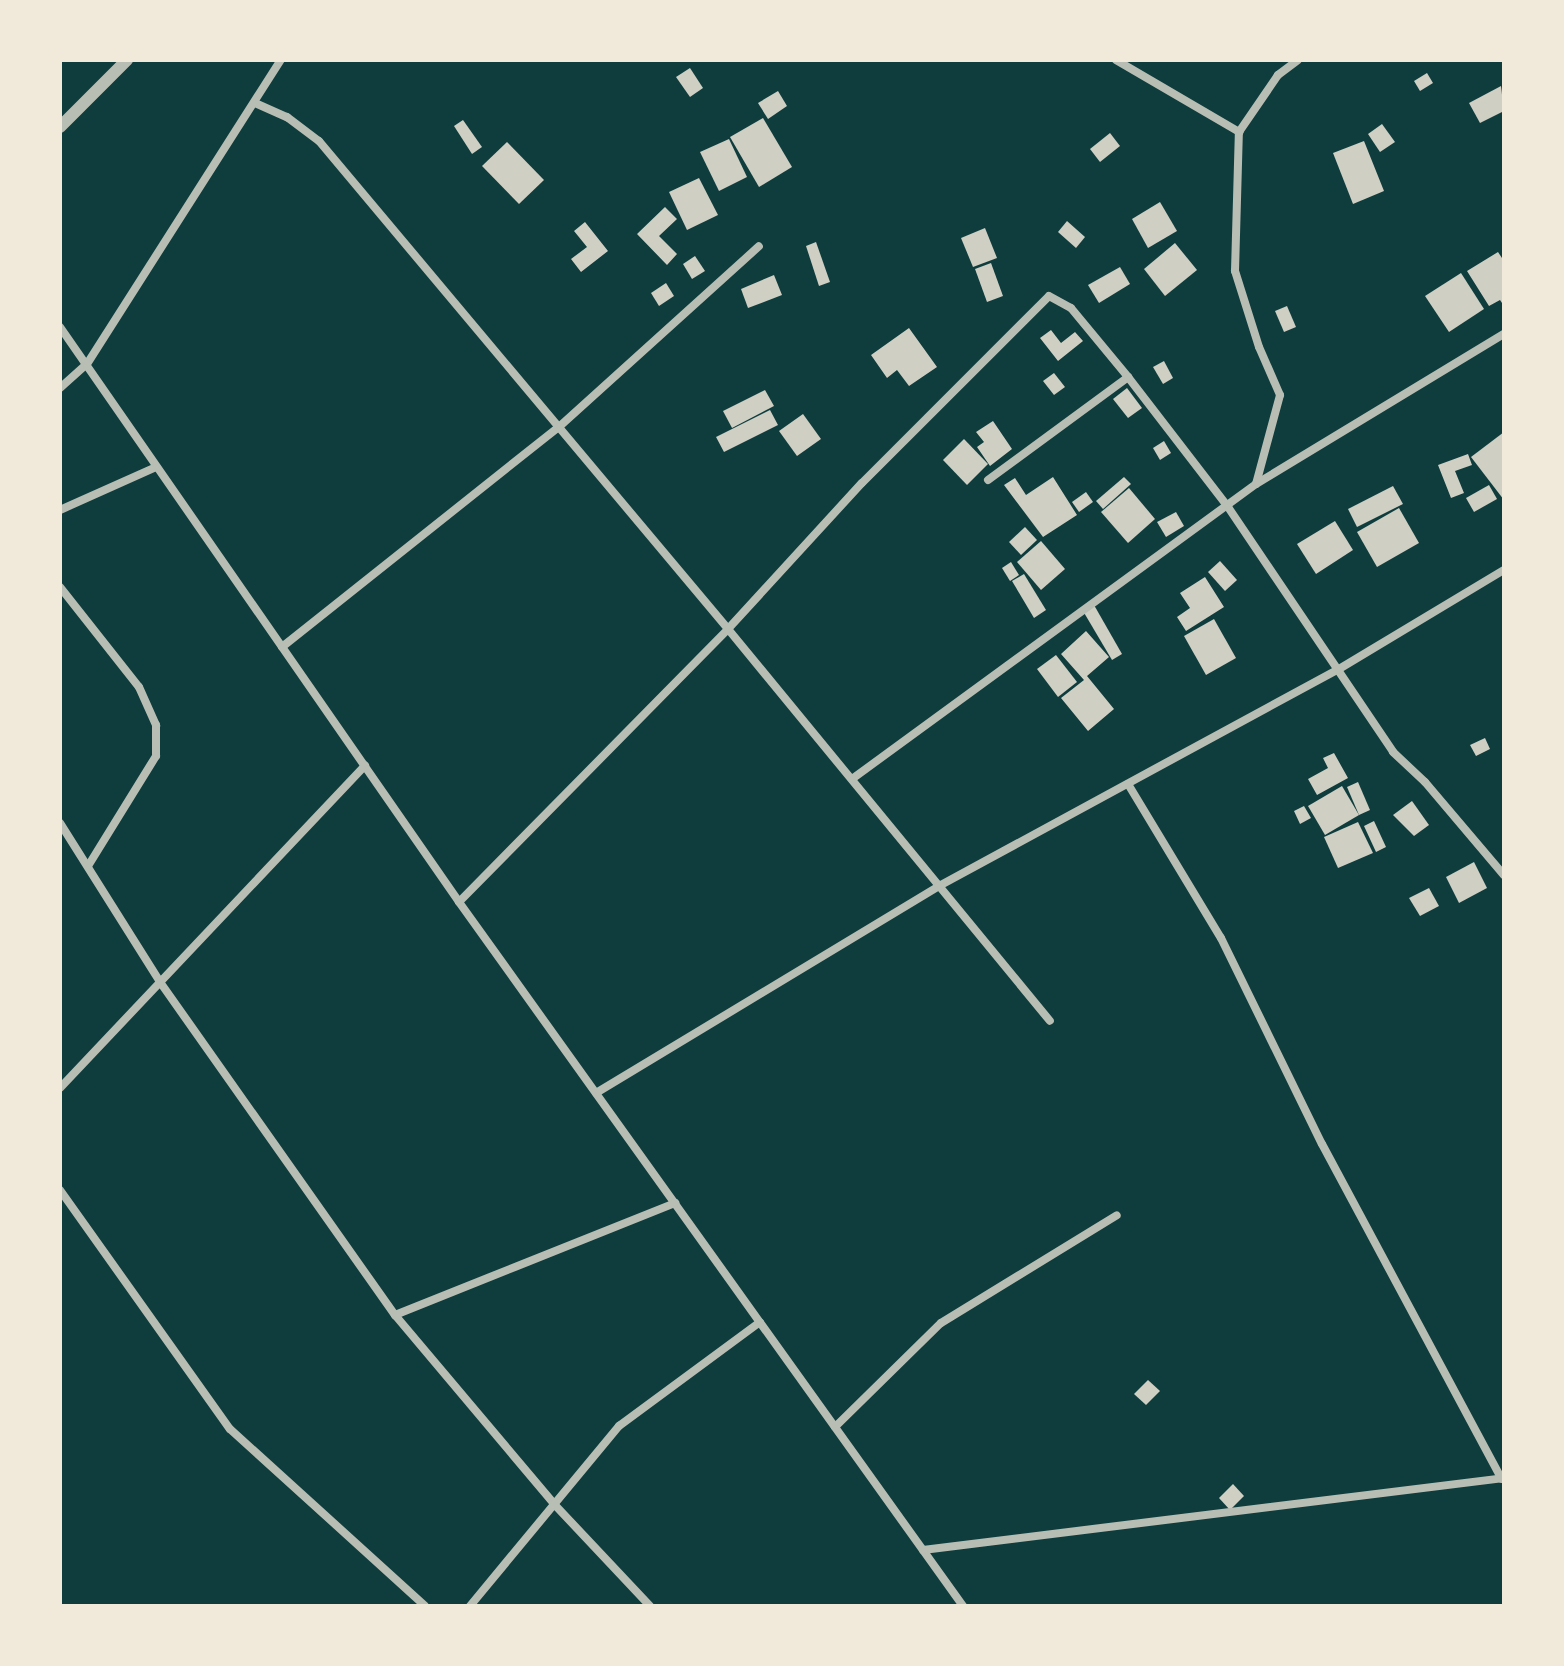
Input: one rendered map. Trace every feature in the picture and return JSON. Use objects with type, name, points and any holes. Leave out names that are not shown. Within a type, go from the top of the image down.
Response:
[{"type":"street","points":[[60,127],[127,60]]},
{"type":"street","points":[[60,388],[87,364],[281,60]]},
{"type":"street","points":[[1116,60],[1239,132]]},
{"type":"street","points":[[1256,484],[1280,395],[1259,347],[1235,271],[1239,132],[1278,75],[1298,60]]},
{"type":"street","points":[[255,103],[287,117],[319,141],[560,426],[1050,1021]]},
{"type":"street","points":[[282,647],[560,426],[759,246]]},
{"type":"street","points":[[459,902],[728,629],[862,483],[1049,296],[1071,308],[1128,377],[1228,507],[1393,752],[1425,782],[1504,875]]},
{"type":"street","points":[[60,327],[459,902],[963,1606]]},
{"type":"street","points":[[852,779],[1256,484],[1504,334]]},
{"type":"street","points":[[988,480],[1128,377]]},
{"type":"street","points":[[60,510],[156,467]]},
{"type":"street","points":[[596,1093],[939,886],[1339,669],[1504,570]]},
{"type":"street","points":[[60,587],[139,687],[156,725],[156,756],[88,866]]},
{"type":"street","points":[[60,1088],[365,765]]},
{"type":"street","points":[[923,1550],[1503,1478],[1322,1144],[1221,938],[1128,784]]},
{"type":"street","points":[[60,823],[160,982],[395,1315],[554,1504],[650,1606]]},
{"type":"street","points":[[60,1190],[230,1429],[425,1606]]},
{"type":"street","points":[[395,1315],[675,1203]]},
{"type":"street","points":[[835,1427],[941,1323],[1117,1215]]},
{"type":"street","points":[[470,1606],[619,1426],[760,1322]]},
{"type":"building","points":[[690,68],[703,88],[690,97],[676,77]]},
{"type":"building","points":[[1427,73],[1433,83],[1420,91],[1414,81]]},
{"type":"building","points":[[1501,86],[1504,111],[1480,123],[1469,103]]},
{"type":"building","points":[[778,91],[787,106],[768,119],[758,103]]},
{"type":"building","points":[[763,118],[792,167],[759,187],[730,137]]},
{"type":"building","points":[[463,120],[482,147],[472,154],[454,126]]},
{"type":"building","points":[[1382,124],[1395,142],[1380,152],[1368,134]]},
{"type":"building","points":[[1110,133],[1120,146],[1100,162],[1090,149]]},
{"type":"building","points":[[729,139],[747,177],[719,191],[700,152]]},
{"type":"building","points":[[1364,141],[1384,191],[1353,204],[1333,153]]},
{"type":"building","points":[[507,142],[544,180],[519,204],[482,166]]},
{"type":"building","points":[[699,178],[718,215],[687,230],[669,192]]},
{"type":"building","points":[[1160,202],[1177,231],[1148,248],[1132,219]]},
{"type":"building","points":[[665,207],[677,219],[659,236],[677,254],[667,265],[637,234]]},
{"type":"building","points":[[1067,221],[1085,237],[1076,248],[1058,232]]},
{"type":"building","points":[[585,222],[608,251],[581,272],[571,259],[587,247],[574,231]]},
{"type":"building","points":[[985,228],[997,258],[973,267],[961,238]]},
{"type":"building","points":[[816,242],[830,282],[819,286],[806,246]]},
{"type":"building","points":[[1175,243],[1197,270],[1165,296],[1144,269]]},
{"type":"building","points":[[1498,252],[1504,261],[1504,306],[1500,300],[1489,306],[1467,271]]},
{"type":"building","points":[[695,256],[705,271],[692,279],[683,264]]},
{"type":"building","points":[[991,263],[1003,296],[987,302],[975,269]]},
{"type":"building","points":[[1120,267],[1130,284],[1099,303],[1088,285]]},
{"type":"building","points":[[1461,273],[1484,309],[1449,332],[1425,296]]},
{"type":"building","points":[[774,275],[782,295],[748,308],[741,289]]},
{"type":"building","points":[[666,283],[674,296],[659,306],[651,293]]},
{"type":"building","points":[[1287,306],[1296,327],[1284,332],[1275,311]]},
{"type":"building","points":[[909,328],[937,367],[909,386],[897,370],[887,378],[871,355]]},
{"type":"building","points":[[1051,330],[1061,343],[1075,332],[1083,341],[1058,361],[1040,338]]},
{"type":"building","points":[[1164,361],[1173,378],[1163,384],[1153,367]]},
{"type":"building","points":[[1054,373],[1065,387],[1054,395],[1043,381]]},
{"type":"building","points":[[1127,388],[1142,408],[1128,418],[1113,399]]},
{"type":"building","points":[[765,390],[774,406],[732,428],[723,411]]},
{"type":"building","points":[[770,410],[778,425],[724,452],[716,437]]},
{"type":"building","points":[[803,414],[821,439],[797,456],[779,431]]},
{"type":"building","points":[[993,421],[1012,449],[990,466],[977,447],[984,442],[976,432]]},
{"type":"building","points":[[1504,432],[1504,500],[1471,457]]},
{"type":"building","points":[[964,439],[988,464],[967,485],[943,460]]},
{"type":"building","points":[[1164,441],[1171,453],[1160,460],[1153,448]]},
{"type":"building","points":[[1468,454],[1472,465],[1455,471],[1464,493],[1451,498],[1438,465]]},
{"type":"building","points":[[1053,477],[1077,515],[1043,537],[1004,485],[1015,478],[1026,495]]},
{"type":"building","points":[[1124,477],[1131,484],[1103,509],[1096,501]]},
{"type":"building","points":[[1489,485],[1497,499],[1474,512],[1466,498]]},
{"type":"building","points":[[1393,486],[1403,504],[1357,527],[1348,509]]},
{"type":"building","points":[[1129,488],[1155,519],[1128,543],[1101,512]]},
{"type":"building","points":[[1086,492],[1093,502],[1079,512],[1072,502]]},
{"type":"building","points":[[1399,508],[1419,543],[1377,567],[1357,532]]},
{"type":"building","points":[[1176,512],[1184,526],[1166,537],[1157,522]]},
{"type":"building","points":[[1335,521],[1353,550],[1316,574],[1297,544]]},
{"type":"building","points":[[1025,527],[1037,540],[1021,555],[1009,542]]},
{"type":"building","points":[[1041,541],[1065,569],[1041,590],[1017,562]]},
{"type":"building","points":[[1220,561],[1237,580],[1225,591],[1208,572]]},
{"type":"building","points":[[1011,562],[1019,575],[1010,581],[1002,568]]},
{"type":"building","points":[[1024,574],[1046,610],[1034,618],[1012,581]]},
{"type":"building","points":[[1205,577],[1224,607],[1186,631],[1177,617],[1190,608],[1180,593]]},
{"type":"building","points":[[1094,605],[1122,654],[1112,660],[1083,611]]},
{"type":"building","points":[[1214,619],[1236,658],[1206,675],[1184,636]]},
{"type":"building","points":[[1086,631],[1109,657],[1087,676],[1114,709],[1088,731],[1061,698],[1084,680],[1061,654]]},
{"type":"building","points":[[1056,655],[1077,682],[1058,697],[1037,669]]},
{"type":"building","points":[[1485,738],[1490,749],[1476,756],[1470,745]]},
{"type":"building","points":[[1334,753],[1348,778],[1317,795],[1308,779],[1328,768],[1323,758]]},
{"type":"building","points":[[1358,782],[1370,810],[1359,815],[1347,787]]},
{"type":"building","points":[[1342,786],[1359,815],[1325,835],[1308,806]]},
{"type":"building","points":[[1412,801],[1429,825],[1414,836],[1393,815]]},
{"type":"building","points":[[1304,806],[1311,818],[1300,824],[1294,811]]},
{"type":"building","points":[[1374,821],[1386,847],[1376,852],[1364,826]]},
{"type":"building","points":[[1358,822],[1373,853],[1338,868],[1324,837]]},
{"type":"building","points":[[1474,862],[1487,888],[1459,903],[1446,877]]},
{"type":"building","points":[[1429,888],[1439,906],[1420,916],[1409,898]]},
{"type":"building","points":[[1148,1380],[1160,1391],[1146,1405],[1134,1394]]},
{"type":"building","points":[[1233,1484],[1244,1496],[1230,1510],[1219,1498]]}]
